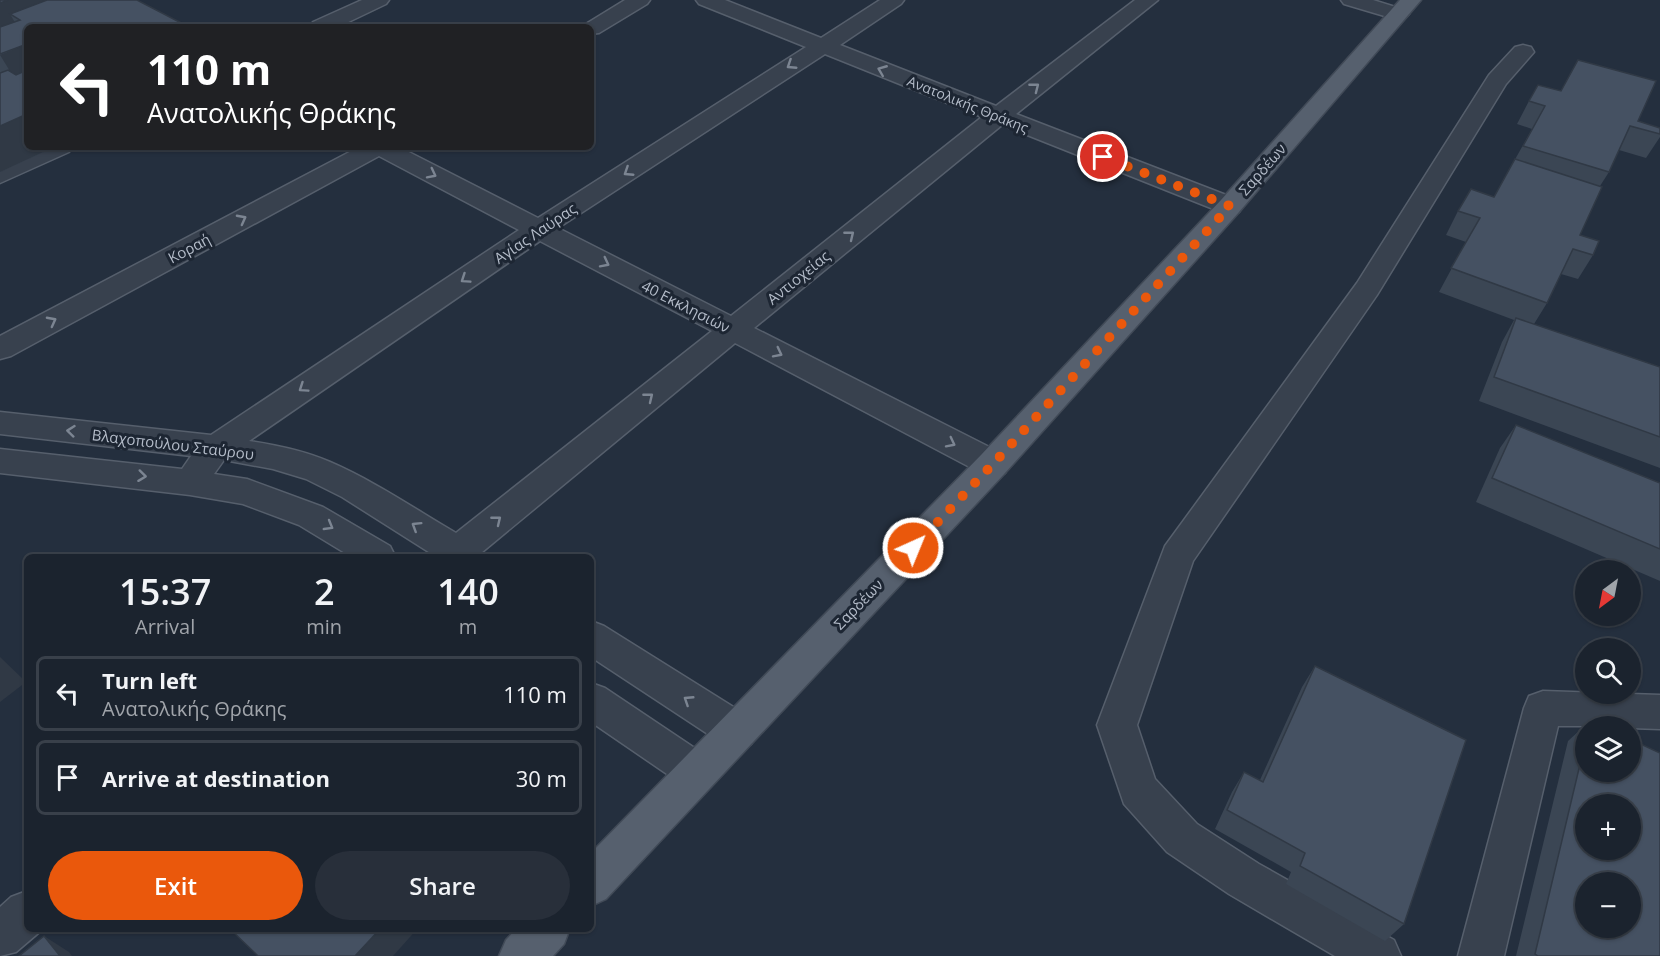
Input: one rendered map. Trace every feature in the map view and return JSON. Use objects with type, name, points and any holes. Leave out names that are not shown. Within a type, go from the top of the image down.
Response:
[{"type":"main road","name":"Σαρδέων","points":[[594,881],[993,464],[1230,206],[1404,7]]},
{"type":"main road","points":[[522,956],[544,932]]},
{"type":"street","points":[[327,24],[379,0]]},
{"type":"street","points":[[594,26],[640,0]]},
{"type":"street","name":"Ανατολικής Θράκης","points":[[706,0],[1230,206]]},
{"type":"street","name":"Αγίας Λαύρας","points":[[190,482],[216,447],[539,230],[894,0]]},
{"type":"street","name":"Αντιοχείας","points":[[459,554],[998,116],[1148,0]]},
{"type":"street","points":[[1351,0],[1404,7]]},
{"type":"street","points":[[1378,956],[1244,879],[1182,838],[1138,790],[1117,725],[1177,556],[1367,289],[1497,80],[1523,52]]},
{"type":"street","points":[[0,175],[54,150]]},
{"type":"street","name":"Κοραή","points":[[0,349],[373,150]]},
{"type":"street","name":"40 Εκκλησιών","points":[[385,150],[993,464]]},
{"type":"street","name":"Βλαχοπούλου Σταύρου","points":[[0,423],[216,447],[273,457],[317,470],[354,488],[456,554]]},
{"type":"street","points":[[0,461],[190,482],[247,492],[282,503],[319,520],[375,554]]},
{"type":"street","points":[[594,639],[737,731]]},
{"type":"street","points":[[594,702],[698,772]]},
{"type":"street","points":[[1481,956],[1543,708],[1660,712]]},
{"type":"street","points":[[0,936],[24,916]]},
{"type":"building","points":[[47,0],[137,0],[183,24],[24,24],[24,45],[0,54],[0,27],[20,20],[10,14]]},
{"type":"building","points":[[1578,60],[1656,81],[1638,121],[1660,128],[1660,134],[1630,126],[1609,172],[1523,146],[1545,106],[1529,101],[1538,85],[1561,91]]},
{"type":"building","points":[[8,70],[16,75],[24,71],[24,115],[0,126],[0,73]]},
{"type":"building","points":[[1515,159],[1602,187],[1580,235],[1599,241],[1593,255],[1573,249],[1547,303],[1451,268],[1480,218],[1458,211],[1471,189],[1494,197]]},
{"type":"building","points":[[1516,318],[1660,367],[1660,437],[1494,377]]},
{"type":"building","points":[[1516,425],[1660,483],[1660,549],[1492,478]]},
{"type":"building","points":[[1315,666],[1466,740],[1404,924],[1300,866],[1305,853],[1227,810],[1244,772],[1263,782]]},
{"type":"building","points":[[1641,744],[1660,753],[1660,956],[1538,956],[1535,954],[1576,782],[1641,782]]},
{"type":"building","points":[[233,932],[377,932],[355,956],[258,956]]},
{"type":"building","points":[[44,936],[60,956],[19,956]]},
{"type":"route","points":[[913,548],[1230,206],[1103,157]]}]
